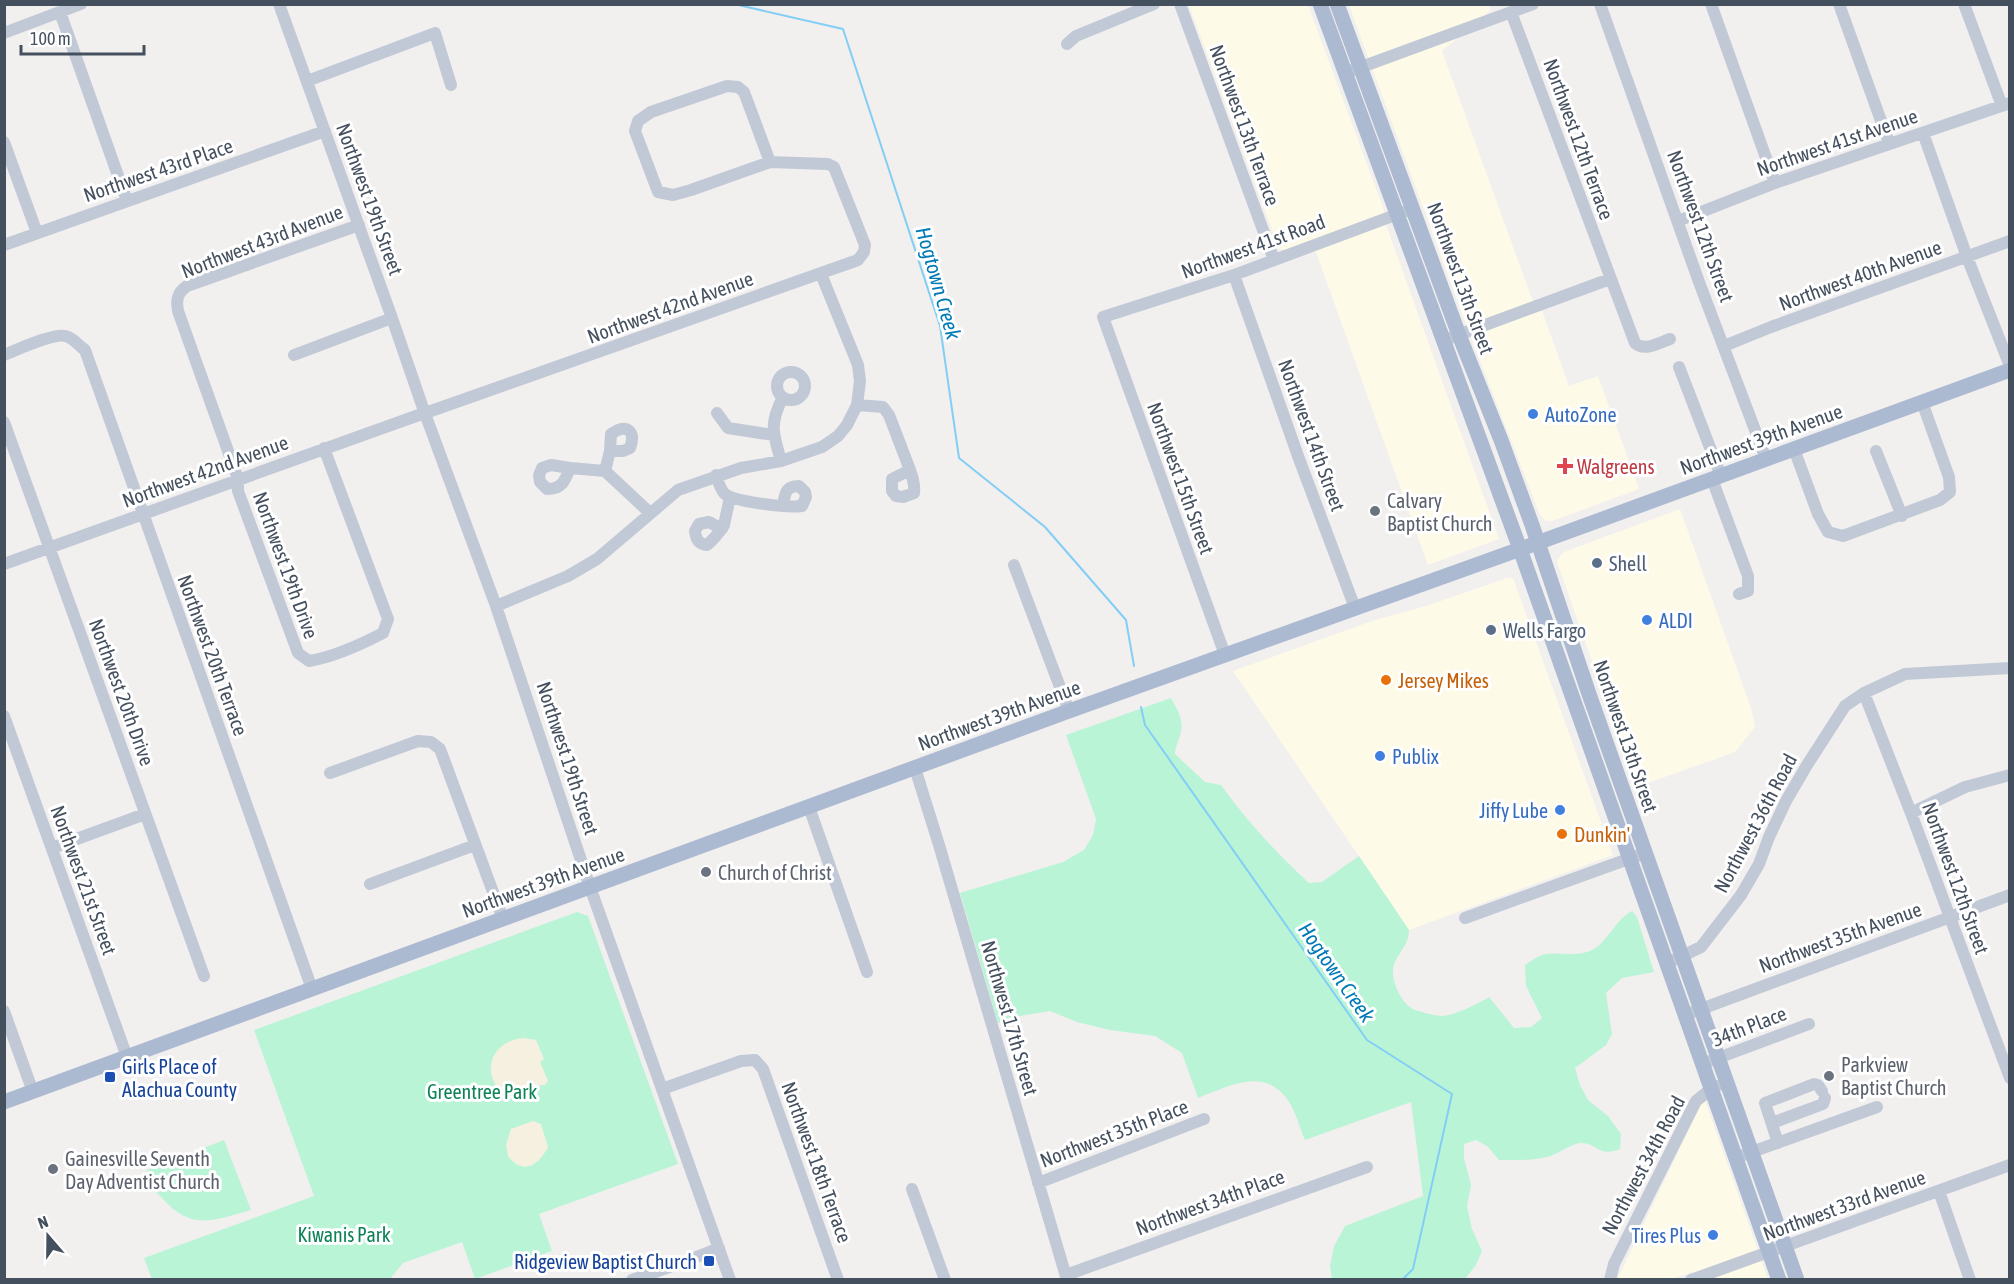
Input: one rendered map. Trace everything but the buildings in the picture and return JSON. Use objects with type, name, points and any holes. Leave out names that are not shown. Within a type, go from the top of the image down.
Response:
[{"type":"main road","name":"Northwest 13th Street","points":[[1320,4],[1520,549],[1779,1280]]},
{"type":"main road","name":"Northwest 13th Street","points":[[1337,4],[1459,335],[1504,449],[1797,1280]]},
{"type":"main road","name":"Northwest 39th Avenue","points":[[4,1102],[1069,711],[1794,449],[2010,368]]},
{"type":"street","points":[[4,33],[81,4]]},
{"type":"street","name":"Northwest 19th Street","points":[[279,4],[495,606],[590,887],[730,1280]]},
{"type":"street","points":[[1067,44],[1076,36],[1154,4]]},
{"type":"street","name":"Northwest 13th Terrace","points":[[1180,4],[1275,260]]},
{"type":"street","points":[[1345,73],[1533,4]]},
{"type":"street","name":"Northwest 12th Street","points":[[1600,4],[1699,282],[1766,459]]},
{"type":"street","points":[[1711,4],[1775,183]]},
{"type":"street","points":[[1839,4],[1889,143]]},
{"type":"street","points":[[1964,4],[2006,104]]},
{"type":"street","points":[[60,12],[127,201]]},
{"type":"street","name":"Northwest 12th Terrace","points":[[1511,12],[1635,343],[1646,348],[1670,339]]},
{"type":"street","points":[[307,81],[435,33],[451,85]]},
{"type":"street","points":[[727,86],[738,87],[744,92],[770,162],[673,195],[658,192],[635,130],[638,122],[651,112],[727,86]]},
{"type":"street","name":"Northwest 41st Avenue","points":[[1678,221],[1775,183],[2006,104]]},
{"type":"street","name":"Northwest 43rd Place","points":[[4,245],[325,131]]},
{"type":"street","points":[[1923,133],[2010,368]]},
{"type":"street","points":[[4,142],[37,233]]},
{"type":"street","name":"Northwest 42nd Avenue","points":[[4,564],[324,448],[858,260],[864,252],[865,245],[834,167],[828,164],[770,162]]},
{"type":"street","name":"Northwest 41st Road","points":[[1106,316],[1234,275],[1413,209]]},
{"type":"street","name":"Northwest 43rd Avenue","points":[[238,479],[178,311],[178,294],[187,286],[359,225]]},
{"type":"street","name":"Northwest 40th Avenue","points":[[1724,346],[2010,241]]},
{"type":"street","points":[[495,606],[568,576],[597,559],[678,489],[741,468],[781,461],[822,447],[838,436],[847,425],[857,405],[860,381],[858,365],[821,274]]},
{"type":"street","name":"Northwest 14th Street","points":[[1234,275],[1354,608]]},
{"type":"street","points":[[1443,340],[1610,279]]},
{"type":"street","name":"Northwest 15th Street","points":[[1106,316],[1103,317],[1109,338],[1225,655]]},
{"type":"street","points":[[294,355],[392,318]]},
{"type":"street","name":"Northwest 20th Terrace","points":[[4,355],[42,340],[64,335],[85,350],[312,989]]},
{"type":"street","points":[[1679,367],[1748,576],[1748,591],[1739,594]]},
{"type":"street","points":[[781,461],[773,435],[776,410],[783,397]]},
{"type":"street","points":[[1794,449],[1818,514],[1828,532],[1843,536],[1902,516],[1940,500],[1950,492],[1949,477],[1922,402]]},
{"type":"street","points":[[857,405],[883,407],[889,415],[910,470]]},
{"type":"street","points":[[717,413],[728,428],[773,435]]},
{"type":"street","name":"Northwest 20th Drive","points":[[4,422],[204,976]]},
{"type":"street","name":"Northwest 19th Drive","points":[[238,479],[238,491],[298,653],[309,661],[341,651],[383,633],[388,619],[324,448]]},
{"type":"street","points":[[605,471],[610,451]]},
{"type":"street","points":[[1876,451],[1902,516]]},
{"type":"street","points":[[570,468],[605,471],[650,513]]},
{"type":"street","points":[[716,475],[724,493],[730,496],[783,506]]},
{"type":"street","points":[[722,529],[730,496]]},
{"type":"street","points":[[1014,565],[1069,711]]},
{"type":"street","name":"Northwest 36th Road","points":[[1666,963],[1701,947],[1741,895],[1759,864],[1768,837],[1807,765],[1845,706],[1864,693],[1905,674],[2010,668]]},
{"type":"street","name":"Northwest 12th Street","points":[[1864,693],[2010,1078]]},
{"type":"street","name":"Northwest 21st Street","points":[[4,716],[127,1057]]},
{"type":"street","points":[[330,773],[418,741],[431,742],[440,749],[503,919]]},
{"type":"street","name":"Northwest 17th Street","points":[[915,768],[1067,1277]]},
{"type":"street","points":[[1911,813],[1965,788],[2010,775]]},
{"type":"street","points":[[809,807],[867,972]]},
{"type":"street","points":[[52,848],[145,814]]},
{"type":"street","points":[[370,884],[475,845]]},
{"type":"street","points":[[1465,918],[1645,853]]},
{"type":"street","name":"Northwest 35th Avenue","points":[[1684,1015],[2010,895]]},
{"type":"street","points":[[4,1011],[33,1092]]},
{"type":"street","name":"34th Place","points":[[1702,1064],[1809,1024]]},
{"type":"street","name":"Northwest 18th Terrace","points":[[662,1089],[741,1061],[755,1060],[763,1069],[838,1280]]},
{"type":"street","name":"Northwest 34th Road","points":[[1610,1280],[1614,1264],[1696,1101],[1711,1089],[1727,1083]]},
{"type":"street","points":[[1772,1123],[1823,1104],[1823,1094],[1818,1085],[1815,1084],[1765,1103],[1778,1143]]},
{"type":"street","points":[[1735,1158],[1877,1107]]},
{"type":"street","name":"Northwest 35th Place","points":[[1038,1182],[1204,1119]]},
{"type":"street","name":"Northwest 33rd Avenue","points":[[1694,1279],[2010,1165]]},
{"type":"street","name":"Northwest 34th Place","points":[[1067,1277],[1367,1167]]},
{"type":"street","points":[[912,1189],[945,1280]]},
{"type":"street","points":[[1939,1191],[1970,1280]]},
{"type":"street","points":[[632,1280],[719,1248]]},
{"type":"shaded area","points":[[1189,5],[1308,5],[1384,210],[1386,225],[1499,539],[1428,565],[1316,252],[1279,249]]},
{"type":"shaded area","points":[[1349,5],[1489,5],[1491,10],[1442,51],[1532,299],[1542,311],[1569,386],[1598,376],[1639,489],[1552,521],[1546,521],[1540,515],[1465,322]]},
{"type":"shaded area","points":[[1680,509],[1752,711],[1755,727],[1735,752],[1634,788],[1557,560],[1564,552]]},
{"type":"shaded area","points":[[1507,578],[1513,578],[1613,855],[1409,930],[1233,671],[1372,621],[1426,606]]},
{"type":"shaded area","points":[[1704,1098],[1768,1279],[1696,1279],[1693,1272],[1671,1279],[1617,1280]]},
{"type":"green space","points":[[1171,698],[1179,714],[1182,727],[1175,754],[1205,782],[1221,785],[1262,836],[1309,883],[1322,882],[1359,856],[1409,930],[1393,972],[1398,992],[1407,1005],[1413,1009],[1442,1016],[1466,1009],[1489,997],[1514,1028],[1531,1027],[1542,1018],[1526,986],[1525,965],[1543,955],[1581,953],[1592,950],[1602,943],[1626,915],[1632,911],[1637,917],[1654,972],[1622,978],[1606,993],[1612,1034],[1606,1045],[1575,1068],[1588,1100],[1608,1116],[1621,1134],[1620,1149],[1607,1152],[1586,1143],[1580,1143],[1544,1158],[1499,1160],[1487,1146],[1476,1140],[1464,1144],[1464,1158],[1471,1185],[1467,1206],[1472,1229],[1482,1251],[1476,1265],[1465,1279],[1332,1279],[1330,1266],[1334,1246],[1345,1226],[1423,1196],[1411,1102],[1305,1140],[1291,1105],[1272,1085],[1260,1082],[1236,1084],[1198,1098],[1182,1053],[1155,1036],[1110,1030],[1077,1022],[1050,1011],[1020,1016],[998,1023],[960,893],[1063,862],[1084,850],[1093,835],[1096,819],[1066,735]]},
{"type":"green space","name":"Greentree Park","points":[[577,912],[588,916],[678,1164],[539,1214],[552,1251],[475,1279],[462,1242],[403,1263],[390,1279],[152,1279],[144,1258],[314,1196],[254,1030]]},
{"type":"green space","points":[[224,1140],[251,1210],[214,1220],[183,1216],[154,1189],[148,1178],[147,1170]]},
{"type":"sand","points":[[524,1038],[536,1040],[544,1059],[540,1062],[548,1081],[545,1085],[531,1086],[527,1093],[510,1099],[494,1082],[491,1072],[492,1062],[502,1046]]},
{"type":"sand","points":[[533,1121],[541,1124],[548,1147],[535,1163],[525,1167],[519,1166],[508,1156],[506,1145],[511,1129]]},
{"type":"waterway","name":"Hogtown Creek","points":[[734,4],[843,29],[940,326],[959,458],[1045,527],[1126,620],[1134,666]]},
{"type":"waterway","name":"Hogtown Creek","points":[[1141,707],[1145,725],[1367,1040],[1452,1094],[1413,1269],[1402,1280]]},
{"type":"place","name":"AutoZone","points":[[1533,414]]},
{"type":"place","name":"Walgreens","points":[[1565,466]]},
{"type":"place","name":"Calvary Baptist Church","points":[[1375,511]]},
{"type":"place","name":"Shell","points":[[1597,563]]},
{"type":"place","name":"ALDI","points":[[1647,620]]},
{"type":"place","name":"Wells Fargo","points":[[1491,630]]},
{"type":"place","name":"Jersey Mikes","points":[[1386,680]]},
{"type":"place","name":"Publix","points":[[1380,756]]},
{"type":"place","name":"Jiffy Lube","points":[[1560,810]]},
{"type":"place","name":"Dunkin'","points":[[1562,834]]},
{"type":"place","name":"Church of Christ","points":[[706,872]]},
{"type":"place","name":"Parkview Baptist Church","points":[[1829,1076]]},
{"type":"place","name":"Girls Place of Alachua County","points":[[110,1077]]},
{"type":"place","name":"Gainesville Seventh Day Adventist Church","points":[[53,1169]]},
{"type":"place","name":"Tires Plus","points":[[1713,1235]]},
{"type":"place","name":"Ridgeview Baptist Church","points":[[709,1261]]},
{"type":"park label","name":"Kiwanis Park","points":[[344,1234]]}]
